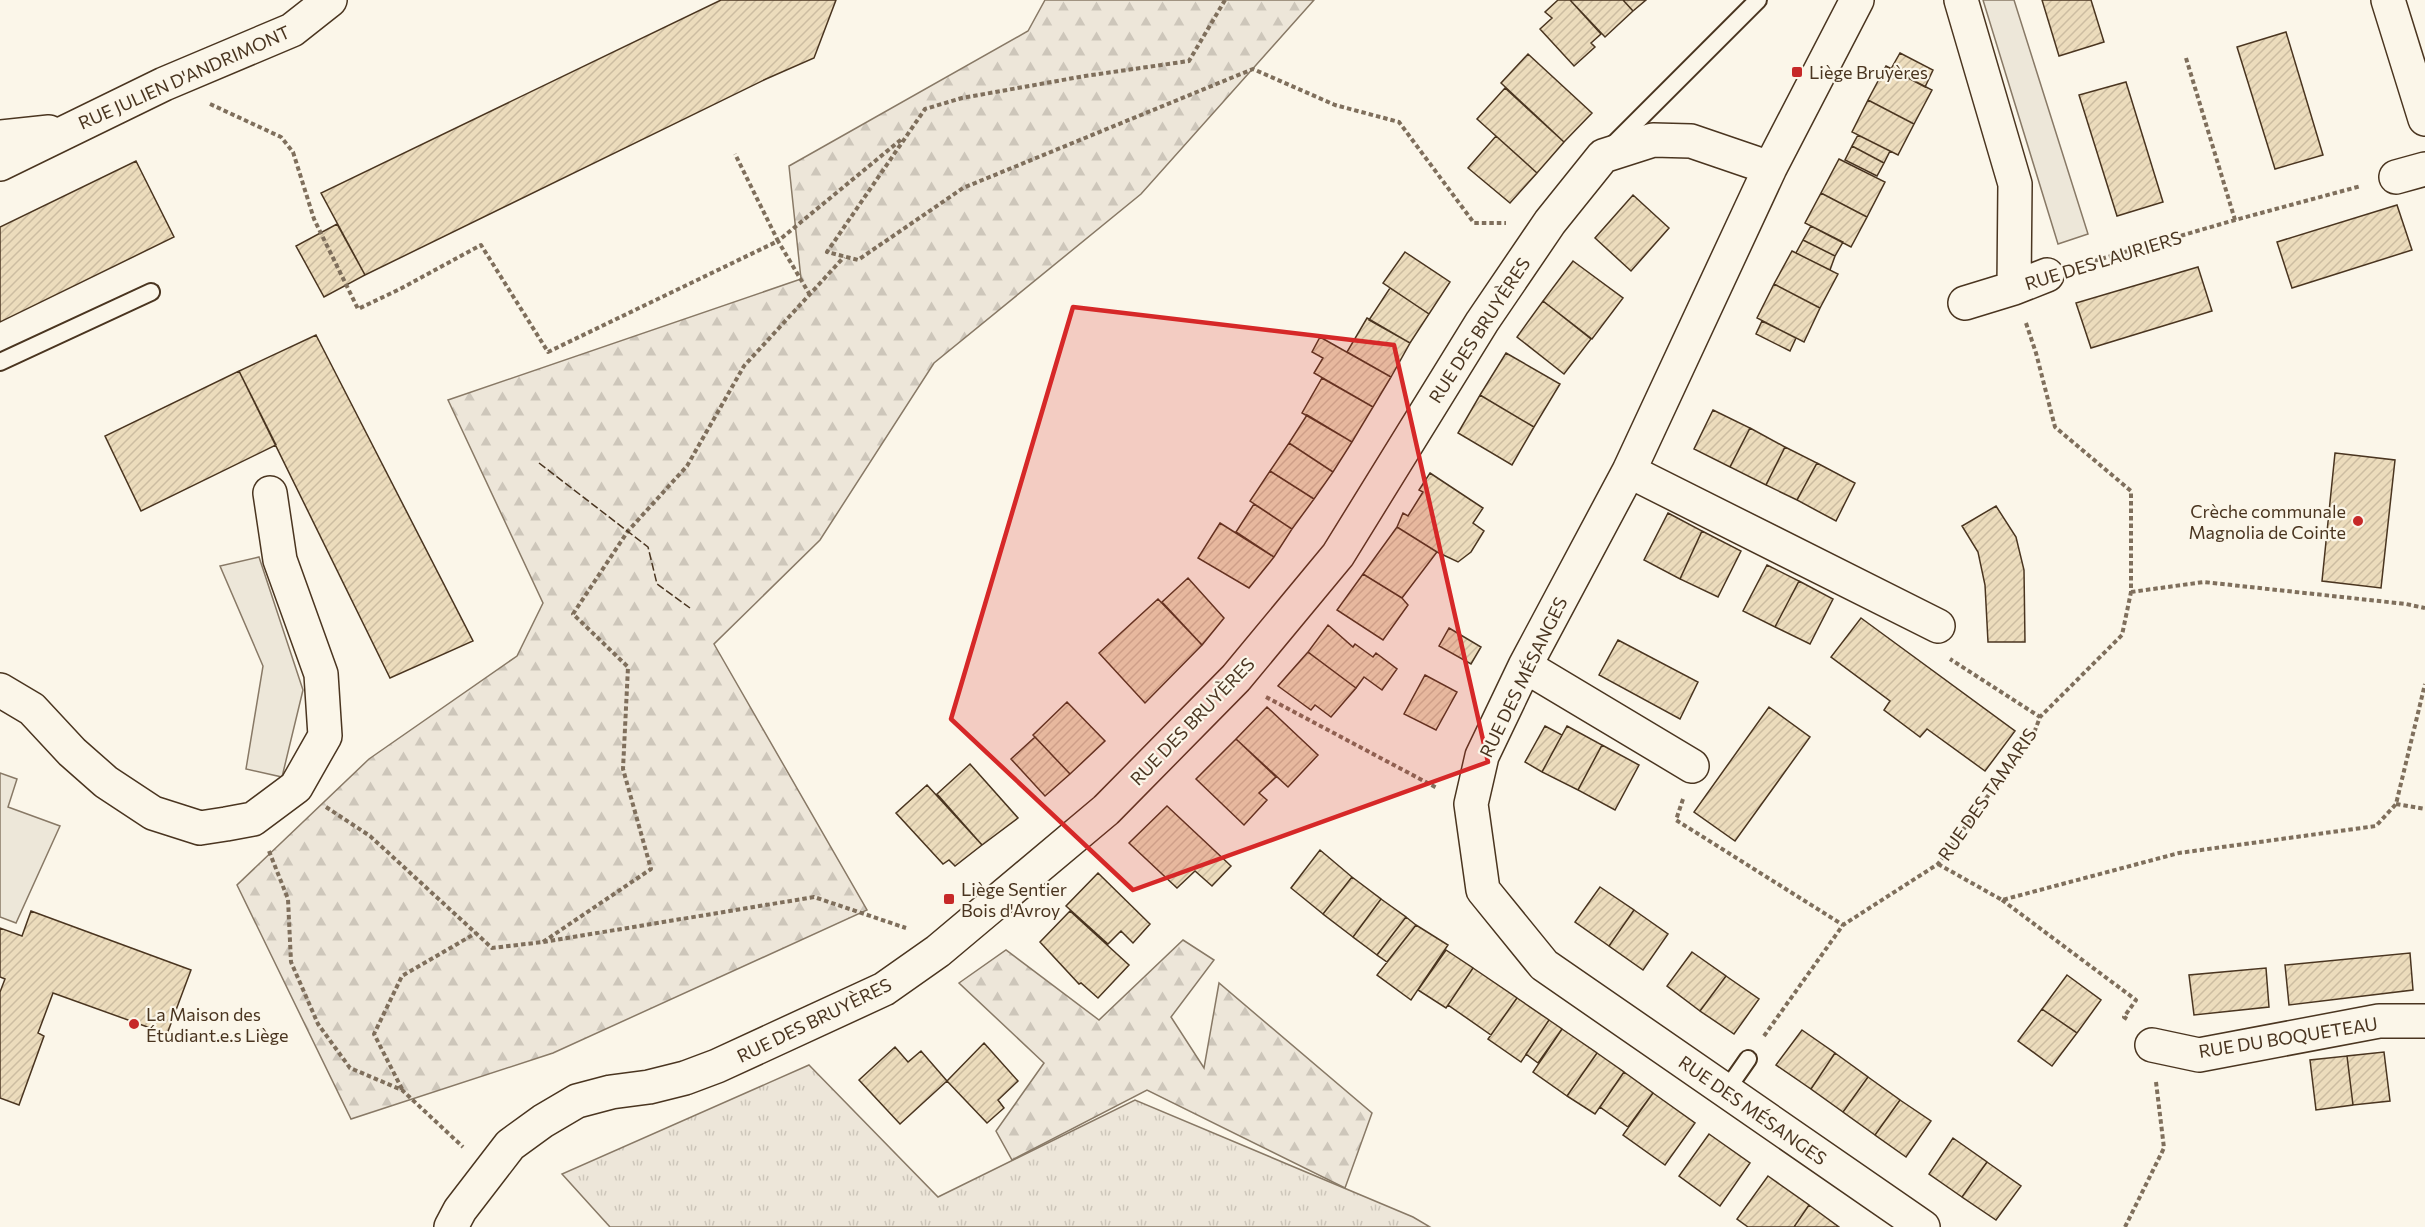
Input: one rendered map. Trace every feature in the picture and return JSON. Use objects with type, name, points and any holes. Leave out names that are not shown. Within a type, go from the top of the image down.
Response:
[{"type":"street","name":"RUE JULIEN D'ANDRIMONT","points":[[0,164],[164,84],[292,30],[330,0]]},
{"type":"street","points":[[1603,156],[1653,140],[1691,141],[1770,168],[1857,0]]},
{"type":"street","name":"RUE DES LAURIERS","points":[[1961,0],[2015,184],[2014,288],[2047,275]]},
{"type":"street","points":[[2388,0],[2425,119]]},
{"type":"street","name":"RUE JULIEN D'ANDRIMONT","points":[[0,137],[66,130]]},
{"type":"street","name":"RUE DES BRUYÈRES","points":[[451,1227],[460,1210],[510,1145],[543,1121],[577,1101],[685,1078],[717,1066],[884,988],[938,951],[1106,810],[1236,678],[1338,555],[1482,322],[1550,222],[1603,156]]},
{"type":"street","name":"RUE DES MÉSANGES","points":[[1770,168],[1629,471],[1525,666],[1482,756],[1471,804],[1483,890],[1544,965],[1923,1227]]},
{"type":"street","points":[[1965,303],[2014,288]]},
{"type":"street","points":[[1629,471],[1938,626]]},
{"type":"street","points":[[0,690],[32,709],[72,752],[106,782],[153,813],[200,828],[226,824],[253,819],[296,788],[325,736],[321,674],[280,560],[270,493]]},
{"type":"street","points":[[1525,666],[1692,766]]},
{"type":"street","name":"RUE DU BOQUETEAU","points":[[2152,1045],[2199,1054],[2379,1021],[2425,1021]]},
{"type":"lane","name":"RUE DES BRUYÈRES","points":[[1603,156],[1758,0]]},
{"type":"lane","points":[[0,362],[151,292]]},
{"type":"lane","points":[[1725,1092],[1748,1059]]},
{"type":"path","points":[[1225,0],[1189,61],[1085,76],[962,98],[925,109],[827,252],[858,260],[963,188],[1253,69],[1335,105],[1399,122],[1474,223],[1550,222]]},
{"type":"path","points":[[2186,58],[2235,220]]},
{"type":"path","points":[[164,84],[281,137],[293,152],[314,219],[358,309],[481,245],[548,352],[778,241],[908,134]]},
{"type":"path","points":[[735,154],[778,241],[810,295]]},
{"type":"path","name":"RUE DES LAURIERS","points":[[2047,275],[2235,220],[2410,173]]},
{"type":"path","points":[[543,942],[651,869],[623,769],[628,667],[573,614],[628,531],[687,466],[744,366],[845,256]]},
{"type":"path","points":[[2036,353],[2055,427],[2131,491],[2131,592],[2122,635],[2040,717]]},
{"type":"path","points":[[2131,592],[2204,582],[2425,608]]},
{"type":"path","name":"RUE DES TAMARIS","points":[[1748,1059],[1843,925],[1938,864],[2034,734],[2040,717],[1944,656],[1938,626]]},
{"type":"path","points":[[2002,900],[2179,853],[2376,826],[2396,804],[2425,684]]},
{"type":"path","points":[[1263,696],[1435,787]]},
{"type":"path","points":[[1692,766],[1676,820],[1843,925]]},
{"type":"path","points":[[296,788],[370,836],[492,948],[543,942],[814,897],[905,927],[938,951]]},
{"type":"path","points":[[2396,804],[2425,809]]},
{"type":"path","points":[[226,824],[266,843],[288,899],[291,962],[318,1024],[350,1068],[402,1090]]},
{"type":"path","points":[[1938,864],[2002,900],[2136,1000],[2124,1017],[2152,1045],[2164,1148],[2125,1227]]},
{"type":"path","points":[[476,933],[402,976],[374,1035],[402,1090],[489,1172]]},
{"type":"highlighted area","points":[[1073,307],[1394,345],[1488,762],[1133,890],[951,719]]},
{"type":"green space","points":[[1045,0],[1314,0],[1141,194],[934,363],[820,540],[714,644],[867,910],[553,1053],[351,1119],[237,885],[369,759],[517,656],[543,603],[448,400],[801,279],[789,166],[1028,31]]},
{"type":"green space","points":[[1183,940],[1214,960],[1171,1017],[1204,1068],[1219,983],[1372,1113],[1345,1188],[1147,1090],[1012,1160],[996,1131],[1044,1063],[959,983],[1006,950],[1099,1020]]},
{"type":"green space","points":[[809,1065],[938,1197],[1135,1100],[1413,1217],[1430,1227],[610,1227],[562,1174]]},
{"type":"shaded area","points":[[1983,0],[2014,0],[2088,234],[2058,244]]},
{"type":"shaded area","points":[[259,557],[303,690],[282,777],[246,769],[263,666],[220,566]]},
{"type":"shaded area","points":[[0,773],[17,779],[8,807],[60,826],[16,923],[0,917]]},
{"type":"building","points":[[721,0],[836,0],[814,58],[766,79],[365,275],[321,193]]},
{"type":"building","points":[[1558,0],[1570,0],[1601,34],[1591,43],[1595,47],[1574,66],[1540,29],[1552,18],[1545,12]]},
{"type":"building","points":[[1570,0],[1623,0],[1633,11],[1605,37]]},
{"type":"building","points":[[1623,0],[1646,0],[1633,11]]},
{"type":"building","points":[[2042,0],[2091,0],[2104,42],[2059,56]]},
{"type":"building","points":[[2286,32],[2323,155],[2275,169],[2237,47]]},
{"type":"building","points":[[1900,53],[1933,70],[1925,87],[1891,69]]},
{"type":"building","points":[[1528,54],[1592,113],[1564,142],[1501,83]]},
{"type":"building","points":[[1886,66],[1932,90],[1914,124],[1868,100]]},
{"type":"building","points":[[2126,82],[2163,202],[2117,216],[2079,95]]},
{"type":"building","points":[[1505,88],[1564,142],[1537,173],[1477,119]]},
{"type":"building","points":[[1868,100],[1914,124],[1898,155],[1852,132]]},
{"type":"building","points":[[1858,135],[1890,151],[1884,163],[1852,146]]},
{"type":"building","points":[[1496,136],[1537,173],[1510,203],[1468,168]]},
{"type":"building","points":[[1852,146],[1884,163],[1877,176],[1845,160]]},
{"type":"building","points":[[1839,159],[1885,182],[1867,217],[1821,193]]},
{"type":"building","points":[[136,161],[174,237],[0,322],[0,227]]},
{"type":"building","points":[[1821,193],[1867,217],[1851,247],[1805,223]]},
{"type":"building","points":[[1633,195],[1669,228],[1631,271],[1595,238]]},
{"type":"building","points":[[2397,205],[2412,250],[2292,288],[2277,242]]},
{"type":"building","points":[[337,224],[365,275],[324,297],[296,246]]},
{"type":"building","points":[[1811,226],[1843,242],[1835,256],[1803,240]]},
{"type":"building","points":[[1803,240],[1835,256],[1830,270],[1796,253]]},
{"type":"building","points":[[1792,251],[1838,274],[1820,308],[1774,284]]},
{"type":"building","points":[[1405,252],[1450,282],[1429,314],[1383,283]]},
{"type":"building","points":[[1573,261],[1623,298],[1592,339],[1543,301]]},
{"type":"building","points":[[2198,267],[2212,311],[2091,348],[2076,303]]},
{"type":"building","points":[[1774,284],[1820,308],[1804,342],[1757,318]]},
{"type":"building","points":[[1390,288],[1429,314],[1410,343],[1369,320]]},
{"type":"building","points":[[1543,301],[1591,339],[1564,374],[1517,337]]},
{"type":"building","points":[[1367,318],[1410,343],[1391,377],[1347,352]]},
{"type":"building","points":[[1762,321],[1796,338],[1790,351],[1756,334]]},
{"type":"building","points":[[316,335],[473,641],[390,678],[239,371]]},
{"type":"building","points":[[1320,337],[1391,377],[1373,407],[1314,373],[1323,358],[1312,352]]},
{"type":"building","points":[[1506,353],[1560,384],[1534,427],[1480,395]]},
{"type":"building","points":[[239,371],[276,445],[141,511],[105,436]]},
{"type":"building","points":[[1322,378],[1373,407],[1352,442],[1302,413]]},
{"type":"building","points":[[1480,395],[1534,427],[1512,465],[1458,433]]},
{"type":"building","points":[[1713,410],[1750,428],[1730,467],[1694,449]]},
{"type":"building","points":[[1307,415],[1352,442],[1333,472],[1289,443]]},
{"type":"building","points":[[1750,428],[1785,447],[1766,485],[1730,467]]},
{"type":"building","points":[[1289,443],[1333,472],[1314,499],[1270,471]]},
{"type":"building","points":[[1785,447],[1817,463],[1797,500],[1766,485]]},
{"type":"building","name":"Crèche communale Magnolia de Cointe","points":[[2335,453],[2395,460],[2381,588],[2322,581]]},
{"type":"building","points":[[1817,463],[1855,483],[1836,521],[1797,500]]},
{"type":"building","points":[[1270,471],[1314,499],[1292,529],[1250,501]]},
{"type":"building","points":[[1430,473],[1483,508],[1473,523],[1484,531],[1471,552],[1458,562],[1397,527],[1403,513],[1408,516],[1423,492],[1419,490]]},
{"type":"building","points":[[1254,504],[1292,529],[1274,557],[1236,532]]},
{"type":"building","points":[[1996,506],[2016,537],[2024,570],[2025,642],[1988,642],[1985,585],[1978,552],[1962,526]]},
{"type":"building","points":[[1668,513],[1702,531],[1680,579],[1644,560]]},
{"type":"building","points":[[1220,523],[1274,557],[1249,588],[1198,558]]},
{"type":"building","points":[[1397,527],[1437,552],[1402,598],[1363,574]]},
{"type":"building","points":[[1702,531],[1741,551],[1718,597],[1680,579]]},
{"type":"building","points":[[1767,565],[1799,581],[1775,627],[1743,611]]},
{"type":"building","points":[[1363,574],[1402,598],[1408,605],[1383,640],[1337,610]]},
{"type":"building","points":[[1188,578],[1224,618],[1202,645],[1162,602]]},
{"type":"building","points":[[1799,581],[1833,599],[1810,644],[1775,627]]},
{"type":"building","points":[[1158,599],[1202,645],[1145,703],[1099,653]]},
{"type":"building","points":[[1861,618],[2015,731],[1985,771],[1927,729],[1920,737],[1884,710],[1890,701],[1831,657]]},
{"type":"building","points":[[1328,625],[1353,647],[1355,644],[1373,657],[1376,653],[1397,669],[1382,690],[1364,677],[1356,688],[1308,652]]},
{"type":"building","points":[[1449,628],[1481,647],[1471,664],[1439,646]]},
{"type":"building","points":[[1618,640],[1698,682],[1680,719],[1599,675]]},
{"type":"building","points":[[1308,652],[1356,688],[1331,717],[1315,705],[1311,710],[1278,686]]},
{"type":"building","points":[[1425,675],[1457,692],[1436,730],[1404,714]]},
{"type":"building","points":[[1067,702],[1105,741],[1070,774],[1033,735]]},
{"type":"building","points":[[1267,707],[1318,755],[1288,787],[1236,739]]},
{"type":"building","points":[[1769,707],[1810,737],[1735,841],[1694,812]]},
{"type":"building","points":[[1545,726],[1562,735],[1542,772],[1525,762]]},
{"type":"building","points":[[1567,726],[1602,745],[1578,790],[1542,772]]},
{"type":"building","points":[[1035,737],[1070,774],[1045,796],[1011,759]]},
{"type":"building","points":[[1236,739],[1276,777],[1259,793],[1267,800],[1244,825],[1196,779]]},
{"type":"building","points":[[1602,745],[1639,765],[1615,810],[1578,790]]},
{"type":"building","points":[[970,764],[1018,818],[982,845],[937,794]]},
{"type":"building","points":[[927,785],[982,845],[955,866],[949,860],[943,864],[896,813]]},
{"type":"building","points":[[1167,806],[1231,866],[1212,886],[1195,871],[1177,888],[1129,843]]},
{"type":"building","points":[[1320,850],[1352,877],[1323,914],[1291,888]]},
{"type":"building","points":[[1098,873],[1150,924],[1133,943],[1121,931],[1108,944],[1066,906]]},
{"type":"building","points":[[1352,877],[1381,899],[1353,937],[1323,914]]},
{"type":"building","points":[[1600,887],[1634,910],[1609,946],[1575,922]]},
{"type":"building","points":[[1381,899],[1406,917],[1377,955],[1353,937]]},
{"type":"building","points":[[1634,910],[1668,934],[1643,970],[1609,946]]},
{"type":"building","points":[[31,911],[191,970],[167,1034],[53,993],[38,1033],[44,1036],[19,1105],[0,1098],[0,992],[5,979],[0,977],[0,928],[22,936]]},
{"type":"building","points":[[1070,911],[1129,965],[1098,998],[1081,983],[1079,984],[1040,942]]},
{"type":"building","points":[[1406,917],[1416,925],[1387,962],[1377,955]]},
{"type":"building","points":[[1416,925],[1448,945],[1411,1000],[1377,975]]},
{"type":"building","points":[[1446,950],[1473,968],[1446,1008],[1418,990]]},
{"type":"building","points":[[1692,952],[1726,976],[1700,1011],[1667,986]]},
{"type":"building","points":[[2410,953],[2413,990],[2289,1005],[2285,965]]},
{"type":"building","points":[[1473,968],[1517,998],[1491,1035],[1448,1005]]},
{"type":"building","points":[[2266,968],[2269,1007],[2194,1015],[2189,975]]},
{"type":"building","points":[[2067,975],[2101,1000],[2077,1033],[2042,1009]]},
{"type":"building","points":[[1726,976],[1759,999],[1734,1034],[1700,1011]]},
{"type":"building","points":[[1517,998],[1549,1020],[1521,1062],[1488,1039]]},
{"type":"building","points":[[2042,1009],[2077,1033],[2052,1066],[2018,1041]]},
{"type":"building","points":[[1549,1020],[1562,1029],[1538,1063],[1526,1054]]},
{"type":"building","points":[[1562,1029],[1597,1053],[1567,1096],[1533,1072]]},
{"type":"building","points":[[1802,1030],[1835,1053],[1811,1089],[1776,1065]]},
{"type":"building","points":[[984,1043],[1018,1081],[998,1100],[1004,1108],[987,1123],[947,1081]]},
{"type":"building","points":[[895,1047],[908,1062],[921,1051],[947,1081],[900,1124],[859,1080]]},
{"type":"building","points":[[2384,1052],[2390,1101],[2353,1105],[2347,1056]]},
{"type":"building","points":[[1597,1053],[1624,1072],[1595,1114],[1567,1096]]},
{"type":"building","points":[[1835,1053],[1868,1077],[1843,1112],[1811,1089]]},
{"type":"building","points":[[2347,1056],[2353,1105],[2316,1110],[2310,1060]]},
{"type":"building","points":[[1624,1072],[1653,1093],[1628,1127],[1600,1107]]},
{"type":"building","points":[[1868,1077],[1900,1100],[1875,1135],[1843,1112]]},
{"type":"building","points":[[1653,1093],[1695,1123],[1665,1165],[1623,1135]]},
{"type":"building","points":[[1900,1100],[1931,1121],[1906,1157],[1875,1135]]},
{"type":"building","points":[[1709,1134],[1750,1163],[1720,1206],[1679,1176]]},
{"type":"building","points":[[1953,1138],[1987,1162],[1962,1197],[1929,1174]]},
{"type":"building","points":[[1987,1162],[2021,1186],[1996,1220],[1962,1197]]},
{"type":"building","points":[[1768,1176],[1809,1205],[1794,1227],[1748,1227],[1737,1219]]},
{"type":"building","points":[[1809,1205],[1839,1227],[1794,1227]]},
{"type":"fence","points":[[539,463],[648,547],[657,584],[690,608]]},
{"type":"place","name":"Liège Bruyères","points":[[1797,72]]},
{"type":"place","name":"Crèche communale Magnolia de Cointe","points":[[2358,521]]},
{"type":"place","name":"Liège Sentier Bois d'Avroy","points":[[949,899]]},
{"type":"place","name":"La Maison des Étudiant.e.s Liège","points":[[134,1024]]}]
